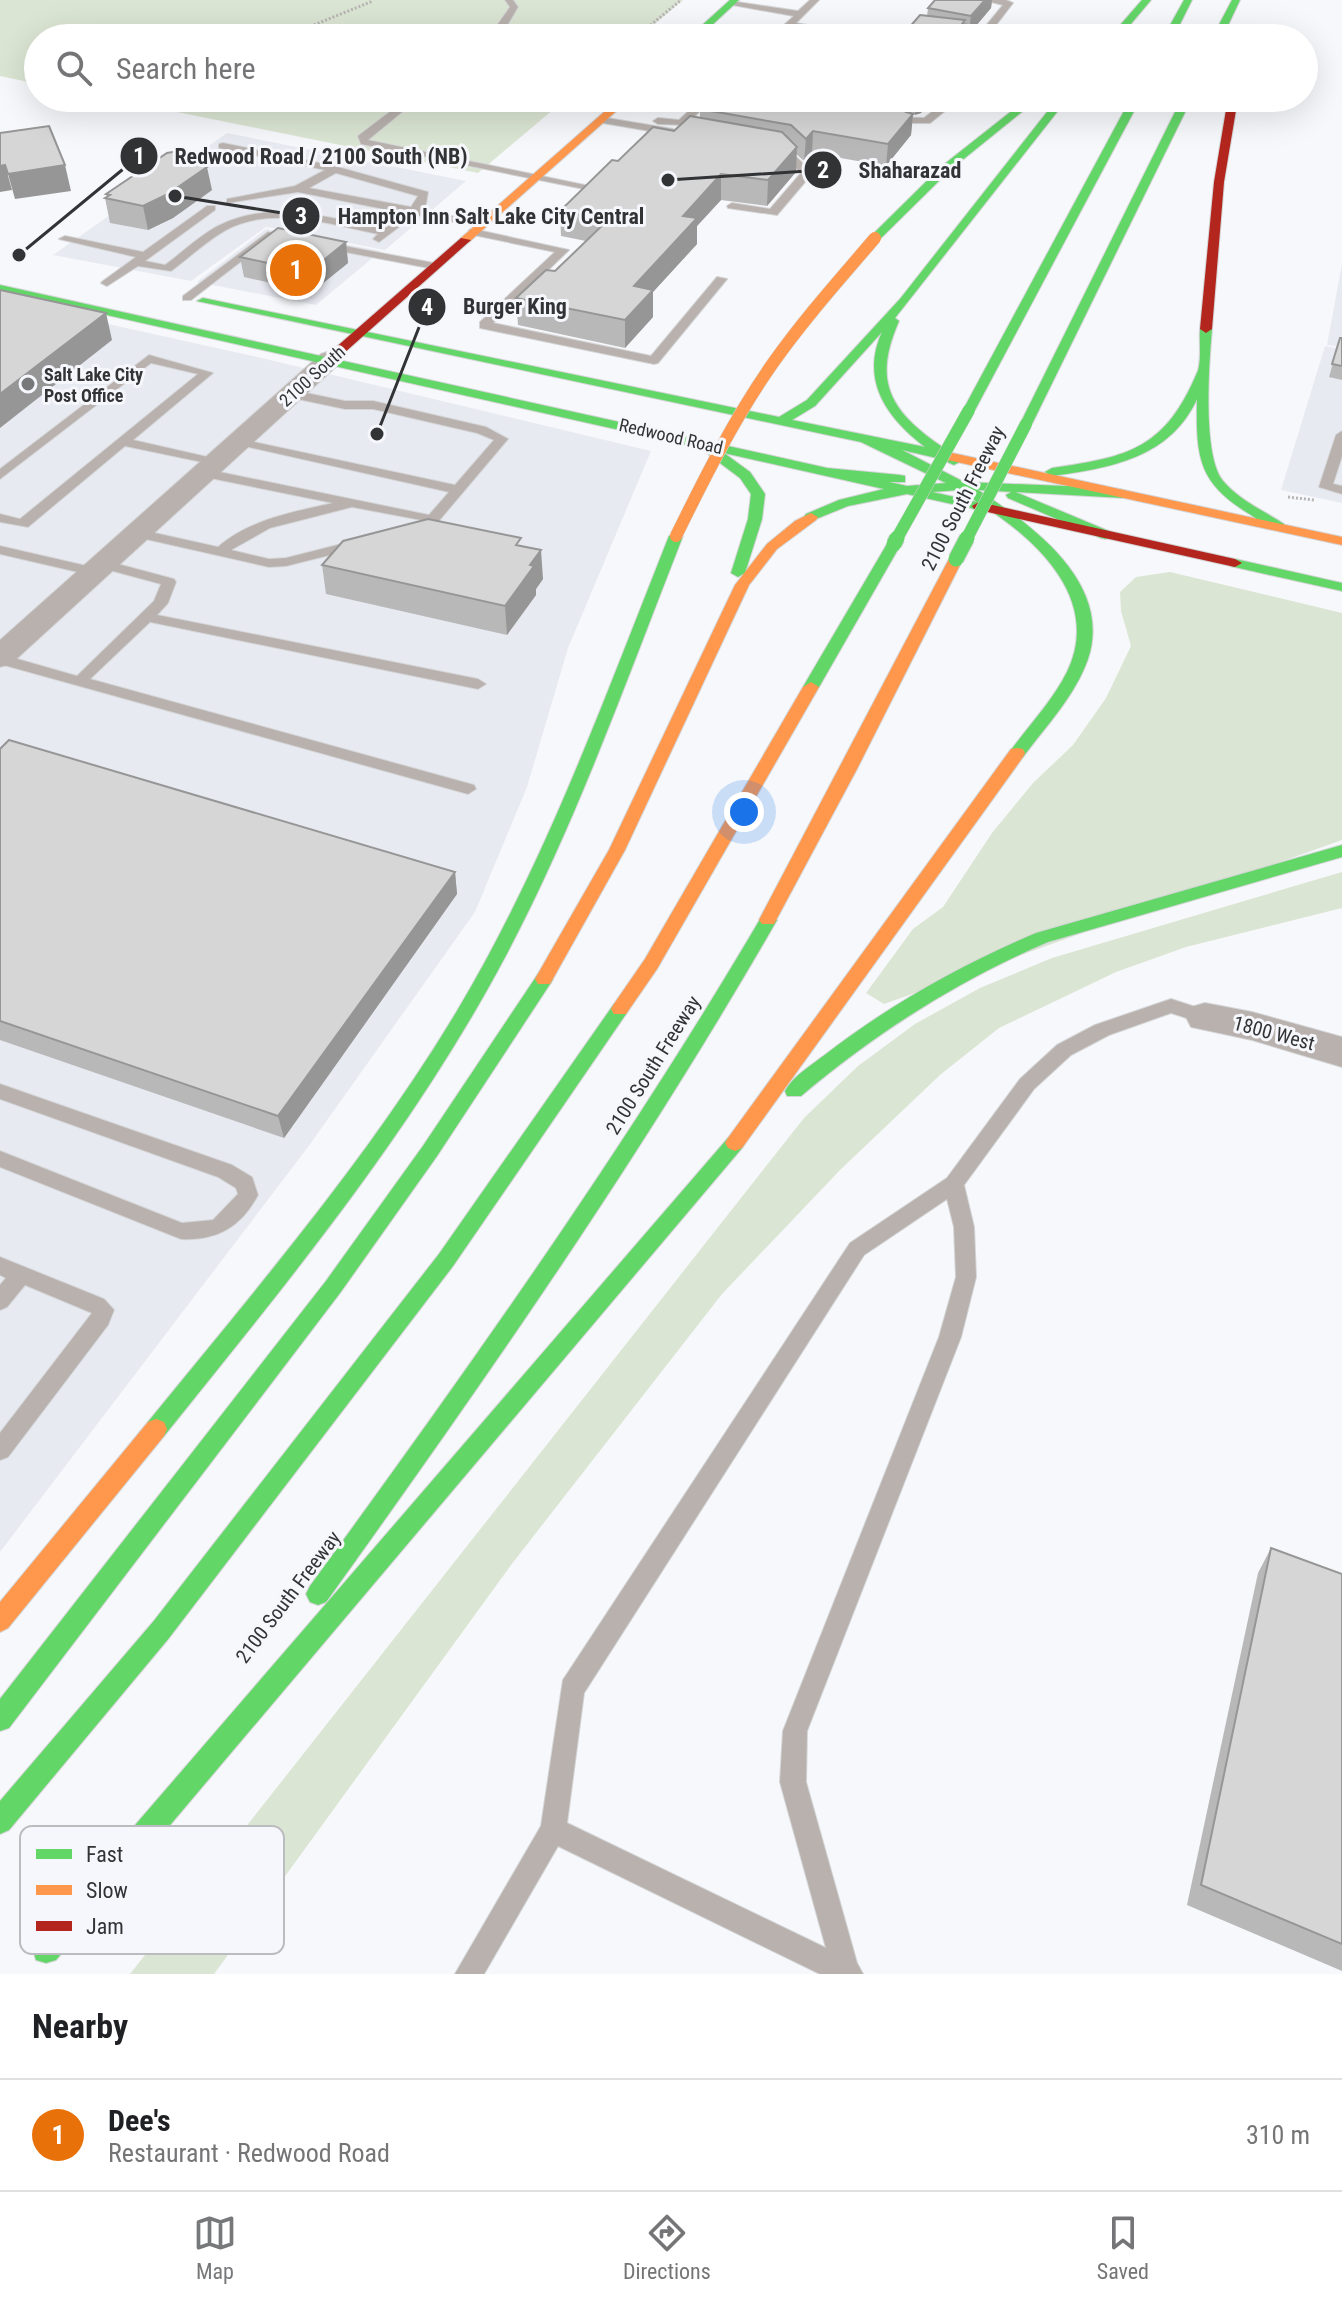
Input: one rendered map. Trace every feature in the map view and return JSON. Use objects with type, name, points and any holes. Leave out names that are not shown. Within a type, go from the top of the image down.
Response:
[{"type":"main road","points":[[1124,24],[1147,0]]},
{"type":"main road","points":[[1175,24],[1188,0]]},
{"type":"main road","points":[[1224,24],[1236,0]]},
{"type":"main road","points":[[709,24],[733,2]]},
{"type":"main road","name":"2100 South","points":[[330,359],[610,112]]},
{"type":"main road","points":[[0,1620],[151,1437],[389,1129],[463,1015],[520,912],[552,844],[676,536],[712,462],[762,379],[819,302],[875,238],[946,168],[1016,112]]},
{"type":"main road","points":[[783,420],[811,403],[904,301],[1052,112]]},
{"type":"main road","name":"2100 South Freeway","points":[[0,1821],[161,1630],[455,1248],[651,964],[894,544],[1129,112]]},
{"type":"main road","name":"2100 South Freeway","points":[[306,1610],[512,1321],[647,1118],[737,973],[832,802],[1026,424],[1180,112]]},
{"type":"main road","points":[[724,617],[765,551],[789,530],[834,509],[908,492],[1105,463],[1164,439],[1186,417],[1197,391],[1203,359],[1219,182],[1231,112]]},
{"type":"main road","points":[[100,282],[133,288]]},
{"type":"main road","name":"Redwood Road","points":[[0,288],[330,359],[908,492],[1342,587]]},
{"type":"main road","name":"Redwood Road","points":[[180,297],[856,435],[1342,541]]},
{"type":"main road","points":[[723,1160],[1049,713],[1080,661],[1086,632],[1077,593],[1045,549],[968,482],[895,408],[878,377],[876,365],[881,344],[904,301]]},
{"type":"main road","points":[[1203,359],[1208,467],[1223,489],[1279,527]]},
{"type":"main road","points":[[856,435],[968,482]]},
{"type":"main road","points":[[0,1719],[267,1377],[440,1137],[567,941],[622,839],[724,617],[755,519],[758,494],[745,475],[702,443]]},
{"type":"main road","points":[[825,472],[887,479],[968,482],[1000,488],[1124,494]]},
{"type":"main road","points":[[1000,488],[1106,535]]},
{"type":"main road","points":[[723,1160],[827,1062],[893,1011],[928,989],[1042,937],[1342,851]]},
{"type":"main road","name":"2100 South Freeway","points":[[152,1826],[723,1160]]},
{"type":"main road","points":[[63,1606],[267,1377]]},
{"type":"main road","name":"2100 South Freeway","points":[[141,1826],[268,1661]]},
{"type":"street","name":"2100 South","points":[[0,658],[330,359]]},
{"type":"street","name":"1800 West","points":[[1205,1017],[1252,1026],[1342,1052]]},
{"type":"lane","points":[[503,24],[514,7],[509,0]]},
{"type":"lane","points":[[790,24],[815,0]]},
{"type":"lane","points":[[987,0],[1009,3],[992,24]]},
{"type":"lane","points":[[733,2],[801,14]]},
{"type":"lane","points":[[396,112],[362,138],[365,142],[599,189]]},
{"type":"lane","points":[[604,117],[675,124],[694,112]]},
{"type":"lane","points":[[882,119],[926,121],[938,112]]},
{"type":"lane","points":[[604,117],[690,135]]},
{"type":"lane","points":[[223,146],[417,190],[425,199],[361,253]]},
{"type":"lane","points":[[732,206],[773,213],[807,173],[785,152],[766,148]]},
{"type":"lane","points":[[231,201],[302,190],[319,182],[334,169]]},
{"type":"lane","points":[[302,190],[412,212],[563,250],[484,325],[654,360],[721,279]]},
{"type":"lane","points":[[100,282],[139,259],[211,208]]},
{"type":"lane","points":[[65,239],[167,269],[225,226],[272,214],[291,214],[387,233]]},
{"type":"lane","points":[[192,220],[434,266]]},
{"type":"lane","points":[[180,297],[268,235]]},
{"type":"lane","points":[[0,475],[149,359],[207,373],[23,524],[0,518]]},
{"type":"lane","points":[[292,394],[345,405],[373,405],[481,430],[502,439],[432,520],[408,529]]},
{"type":"lane","points":[[1342,435],[1326,487],[1342,490]]},
{"type":"lane","points":[[240,441],[458,490]]},
{"type":"lane","points":[[123,442],[210,468],[447,524]]},
{"type":"lane","points":[[221,552],[233,539],[246,532],[352,503]]},
{"type":"lane","points":[[137,533],[269,563],[286,562],[369,541]]},
{"type":"lane","points":[[3,554],[169,582],[161,603],[80,681]]},
{"type":"lane","points":[[147,617],[478,684]]},
{"type":"lane","points":[[0,658],[468,789]]},
{"type":"lane","points":[[469,1974],[553,1830],[572,1689],[857,1249],[954,1184],[1027,1084],[1064,1050],[1102,1030],[1171,1006],[1205,1017]]},
{"type":"lane","points":[[0,1091],[225,1171],[245,1183],[248,1195],[237,1212],[220,1227],[204,1233],[181,1231],[0,1159]]},
{"type":"lane","points":[[847,1972],[793,1782],[795,1731],[950,1337],[966,1277],[964,1227],[954,1184]]},
{"type":"lane","points":[[0,1266],[103,1310],[101,1319],[0,1450]]},
{"type":"lane","points":[[0,1301],[21,1274]]},
{"type":"lane","points":[[553,1830],[847,1972]]},
{"type":"path","points":[[316,24],[374,0]]},
{"type":"path","points":[[652,24],[681,0]]},
{"type":"shaded area","points":[[227,133],[466,181],[385,250],[266,227],[191,281],[53,255]]},
{"type":"shaded area","points":[[266,229],[381,251],[316,305],[197,282]]},
{"type":"shaded area","points":[[1342,264],[1342,347],[1327,345]]},
{"type":"shaded area","points":[[0,300],[266,359],[651,451],[568,648],[527,787],[475,912],[308,1147],[0,1552]]},
{"type":"shaded area","points":[[1325,346],[1342,349],[1342,503],[1281,490]]},
{"type":"green space","points":[[0,0],[683,0],[655,24],[24,24],[24,81],[0,76]]},
{"type":"green space","points":[[177,112],[550,112],[478,173]]},
{"type":"green space","points":[[1170,572],[1342,613],[1342,840],[884,1004],[866,993],[913,929],[943,907],[992,833],[1033,783],[1073,745],[1106,698],[1131,646],[1121,611],[1120,592],[1136,577]]},
{"type":"green space","points":[[1342,872],[1342,908],[1186,947],[1116,972],[999,1028],[940,1075],[840,1170],[722,1294],[511,1565],[284,1878],[284,1826],[247,1826],[804,1118],[858,1066],[915,1024],[980,988],[1052,958]]},
{"type":"green space","points":[[146,1954],[229,1954],[214,1974],[130,1974]]},
{"type":"building","points":[[935,0],[985,0],[971,16],[928,8]]},
{"type":"building","points":[[920,15],[965,20],[962,24],[912,24]]},
{"type":"building","points":[[717,112],[913,114],[888,144],[813,131],[806,139],[791,125]]},
{"type":"building","points":[[690,116],[782,132],[797,147],[768,180],[721,174],[683,216],[697,218],[634,286],[653,290],[625,320],[516,298],[546,270],[555,271],[608,220],[560,211],[612,160],[618,161],[653,127],[674,131]]},
{"type":"building","points":[[49,126],[65,165],[8,174],[5,165],[0,166],[0,133]]},
{"type":"building","points":[[178,151],[207,167],[168,194],[143,206],[105,198],[110,195],[106,194],[167,153]]},
{"type":"building","points":[[278,228],[346,242],[309,272],[240,257]]},
{"type":"building","points":[[0,290],[106,313],[0,394]]},
{"type":"building","points":[[1342,338],[1342,366],[1332,364]]},
{"type":"building","points":[[428,519],[521,538],[516,545],[541,550],[530,565],[534,566],[505,606],[322,565],[343,541]]},
{"type":"building","points":[[9,740],[455,872],[278,1116],[0,1021],[0,749]]},
{"type":"building","points":[[1271,1548],[1342,1574],[1342,1944],[1201,1885]]},
{"type":"traffic: fast","points":[[708,24],[735,0]]},
{"type":"traffic: fast","points":[[1126,24],[1147,0]]},
{"type":"traffic: fast","points":[[1175,24],[1188,0]]},
{"type":"traffic: fast","points":[[1224,24],[1236,0]]},
{"type":"traffic: fast","points":[[875,238],[946,168],[1016,112]]},
{"type":"traffic: fast","points":[[783,420],[811,403],[904,301],[1052,112]]},
{"type":"traffic: fast","points":[[969,410],[1129,112]]},
{"type":"traffic: fast","points":[[1026,424],[1180,112]]},
{"type":"traffic: fast","points":[[0,288],[979,506]]},
{"type":"traffic: fast","points":[[203,301],[943,455]]},
{"type":"traffic: fast","points":[[893,321],[882,345],[879,366],[881,385],[901,419],[916,434],[954,461]]},
{"type":"traffic: fast","points":[[1206,329],[1203,406],[1209,466],[1214,478],[1227,493],[1279,527]]},
{"type":"traffic: fast","points":[[1052,472],[1102,464],[1144,450],[1161,439],[1176,423],[1189,403],[1199,377]]},
{"type":"traffic: fast","points":[[894,544],[969,410]]},
{"type":"traffic: fast","points":[[956,559],[1026,424]]},
{"type":"traffic: fast","points":[[856,435],[966,488],[1041,543],[1068,574],[1083,609],[1084,645],[1080,660],[1066,688],[1017,753]]},
{"type":"traffic: fast","points":[[702,443],[745,475],[758,494],[755,519],[738,573]]},
{"type":"traffic: fast","points":[[825,472],[900,479]]},
{"type":"traffic: fast","points":[[811,517],[844,503],[881,493],[922,488],[1007,486],[1124,494]]},
{"type":"traffic: fast","points":[[1013,495],[1106,535]]},
{"type":"traffic: fast","points":[[156,1429],[355,1176],[393,1124],[463,1016],[553,841],[676,536]]},
{"type":"traffic: fast","points":[[811,687],[894,544]]},
{"type":"traffic: fast","points":[[1235,563],[1342,587]]},
{"type":"traffic: fast","points":[[794,1091],[881,1023],[943,985],[1042,937],[1342,851]]},
{"type":"traffic: fast","points":[[318,1594],[553,1263],[664,1094],[768,920]]},
{"type":"traffic: fast","points":[[0,1719],[333,1287],[430,1151],[544,979]]},
{"type":"traffic: fast","points":[[0,1821],[161,1630],[446,1260],[620,1009]]},
{"type":"traffic: fast","points":[[152,1826],[735,1143]]},
{"type":"traffic: slow","points":[[465,240],[610,112]]},
{"type":"traffic: slow","points":[[676,536],[721,448],[773,363],[822,299],[875,238]]},
{"type":"traffic: slow","points":[[943,455],[1342,541]]},
{"type":"traffic: slow","points":[[544,979],[617,850],[742,585],[772,546],[811,517]]},
{"type":"traffic: slow","points":[[768,920],[956,559]]},
{"type":"traffic: slow","points":[[620,1009],[651,964],[811,687]]},
{"type":"traffic: slow","points":[[735,1143],[1017,753]]},
{"type":"traffic: slow","points":[[0,1620],[156,1429]]},
{"type":"traffic: jam","points":[[1206,329],[1219,182],[1231,112]]},
{"type":"traffic: jam","points":[[330,359],[465,240]]},
{"type":"traffic: jam","points":[[979,506],[1235,563]]},
{"type":"place","name":"Shaharazad","points":[[668,180]]},
{"type":"place","name":"Hampton Inn Salt Lake City Central","points":[[175,196]]},
{"type":"place","name":"Redwood Road / 2100 South (NB)","points":[[19,255]]},
{"type":"place","name":"Dee's","points":[[296,270]]},
{"type":"place","name":"Salt Lake City Post Office","points":[[28,384]]},
{"type":"place","name":"Burger King","points":[[377,434]]}]
